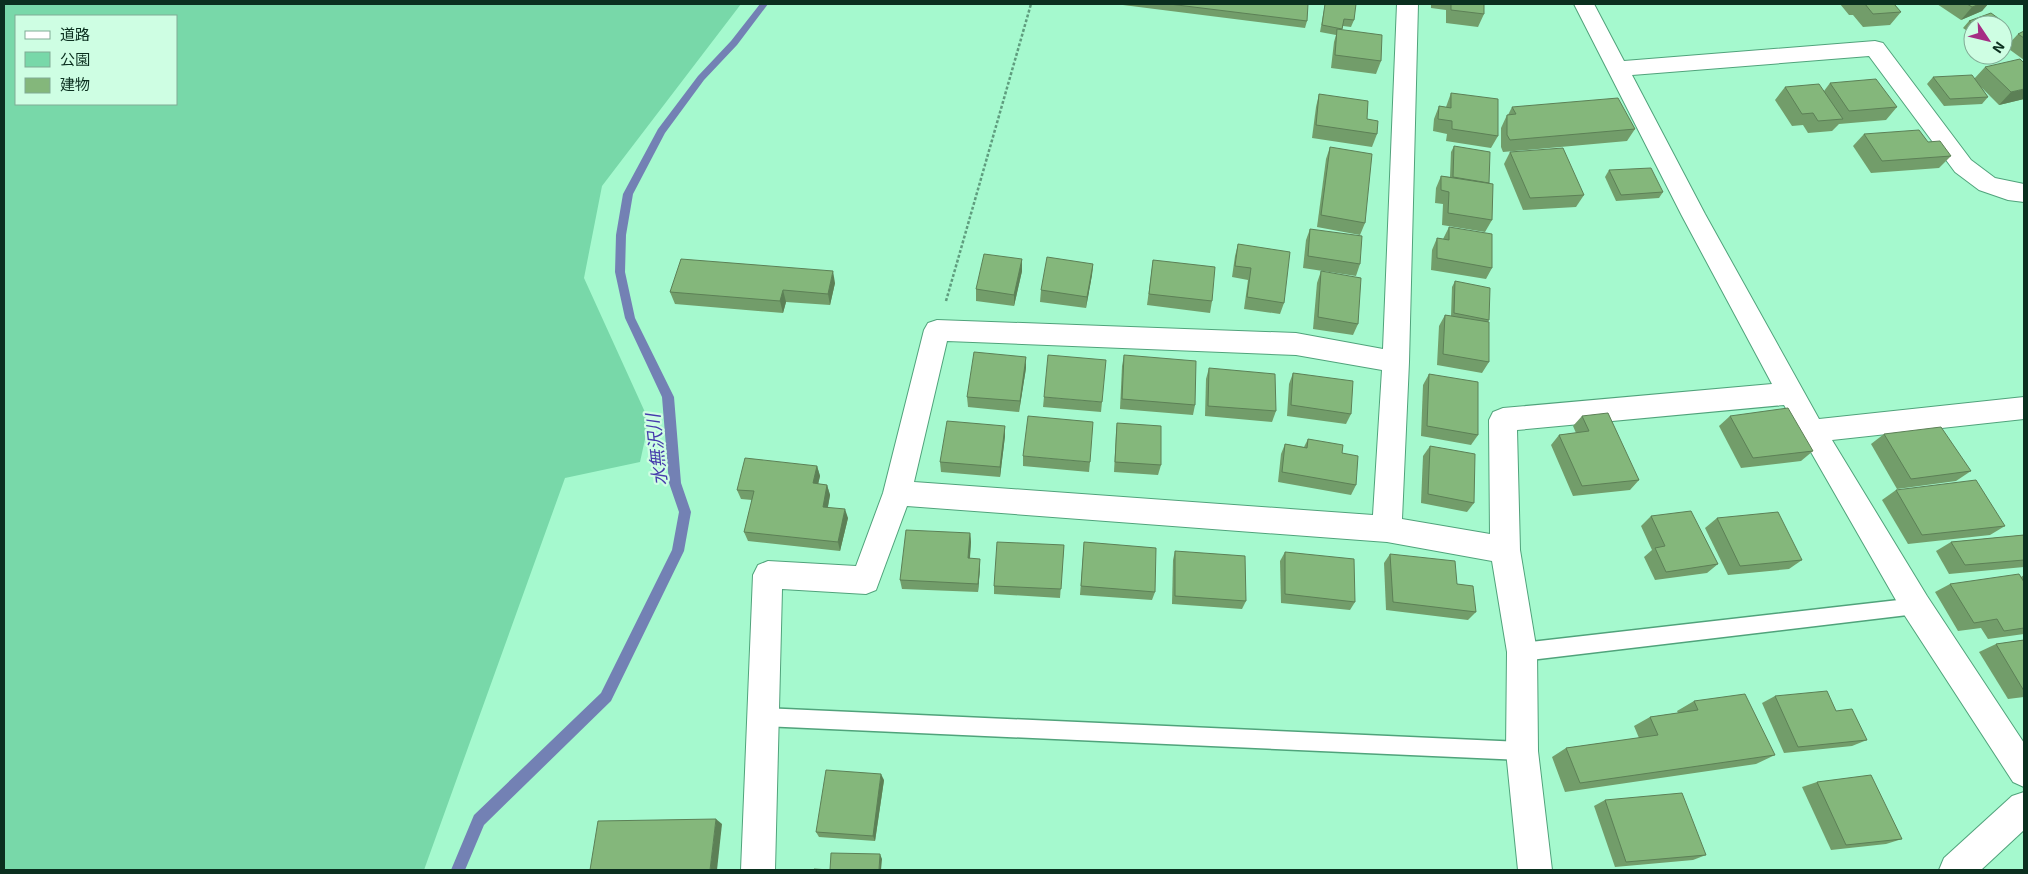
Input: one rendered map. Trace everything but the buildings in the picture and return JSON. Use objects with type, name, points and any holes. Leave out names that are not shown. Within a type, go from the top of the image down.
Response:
[{"type":"street","points":[[1387,529],[1396,362],[1407,4]]},
{"type":"street","points":[[1584,4],[1694,216],[1812,431],[1916,606],[2024,771]]},
{"type":"street","points":[[1618,69],[1875,48],[1963,166],[1987,184],[2008,191],[2024,193]]},
{"type":"street","points":[[758,870],[768,575],[866,580],[897,493],[937,330],[1296,344],[1396,362]]},
{"type":"street","points":[[1536,870],[1522,751],[1522,652],[1505,550],[1503,420],[1792,393]]},
{"type":"street","points":[[1812,431],[2024,408]]},
{"type":"street","points":[[897,493],[1387,529],[1505,550]]},
{"type":"street","points":[[1956,870],[2024,808]]},
{"type":"lane","points":[[1522,652],[1916,606]]},
{"type":"lane","points":[[763,717],[1522,751]]},
{"type":"path","points":[[937,330],[1031,4]]},
{"type":"green space","points":[[4,4],[741,4],[602,186],[584,278],[649,421],[640,462],[565,478],[424,870],[4,870]]},
{"type":"waterway","name":"水無沢川","points":[[458,870],[479,820],[606,697],[678,551],[685,512],[675,483],[668,397],[630,318],[620,272],[621,235],[628,194],[661,131],[701,78],[734,43],[764,4]]}]
